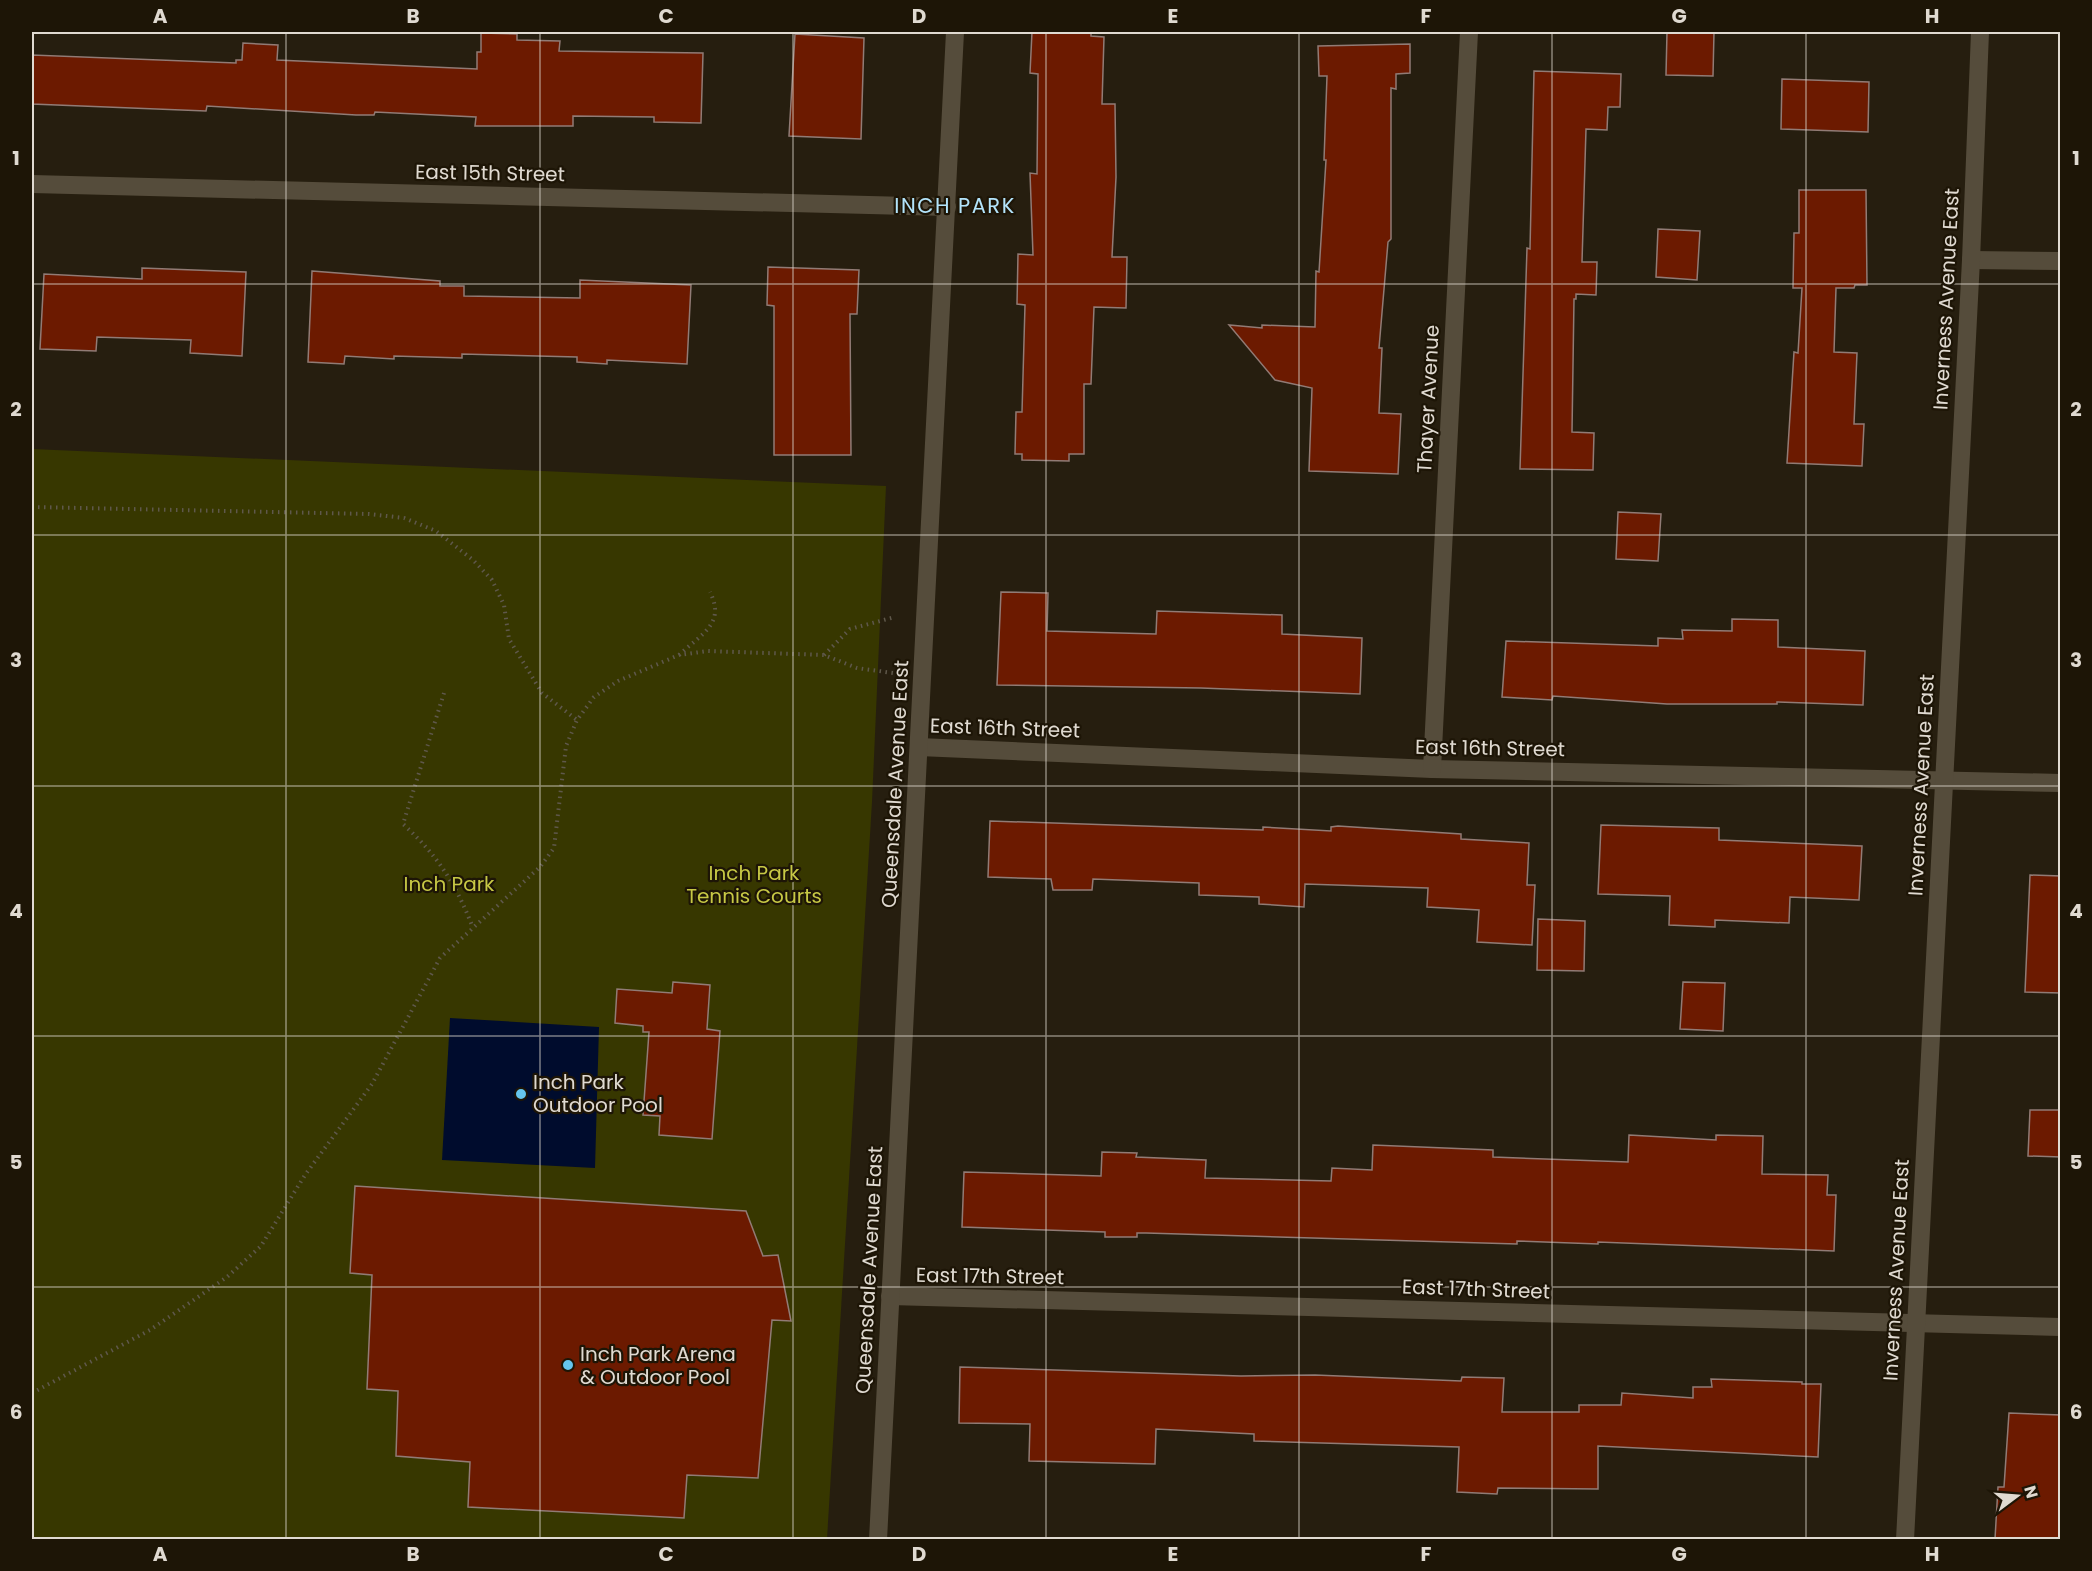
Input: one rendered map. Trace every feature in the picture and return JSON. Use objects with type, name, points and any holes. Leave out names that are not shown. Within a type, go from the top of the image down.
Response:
[{"type":"street","name":"Queensdale Avenue East","points":[[878,1539],[956,32]]},
{"type":"street","name":"Thayer Avenue","points":[[1432,769],[1469,32]]},
{"type":"street","name":"Inverness Avenue East","points":[[1905,1539],[1971,260],[1980,32]]},
{"type":"street","name":"East 15th Street","points":[[32,184],[947,207]]},
{"type":"street","points":[[1971,260],[2061,261]]},
{"type":"street","name":"East 16th Street","points":[[919,747],[1432,769],[2061,783]]},
{"type":"street","name":"East 17th Street","points":[[890,1296],[2061,1326]]},
{"type":"path","points":[[32,507],[369,514],[404,518],[436,531],[492,580],[504,605],[509,639],[542,693],[577,720]]},
{"type":"path","points":[[680,655],[712,623],[716,615],[717,606],[710,592]]},
{"type":"path","points":[[824,655],[850,629],[882,619],[926,613]]},
{"type":"path","points":[[32,1393],[150,1330],[227,1277],[261,1246],[305,1175],[372,1084],[440,958],[540,867],[554,848],[566,746],[577,720],[594,697],[618,681],[680,655],[708,651],[824,655],[857,668],[922,678]]},
{"type":"path","points":[[444,693],[403,824],[427,847],[452,879],[473,928]]},
{"type":"green space","name":"Inch Park","points":[[32,449],[886,486],[872,802],[827,1539],[32,1539]]},
{"type":"water","name":"Inch Park Outdoor Pool","points":[[450,1018],[599,1027],[595,1168],[442,1160]]},
{"type":"building","points":[[1032,32],[1091,32],[1091,36],[1104,37],[1102,104],[1115,104],[1116,177],[1112,257],[1127,257],[1126,308],[1094,307],[1091,384],[1084,384],[1084,454],[1069,454],[1069,461],[1022,460],[1022,454],[1015,454],[1016,412],[1022,412],[1025,305],[1017,304],[1018,254],[1033,255],[1030,173],[1037,174],[1038,74],[1030,73]]},
{"type":"building","points":[[1667,32],[1714,32],[1713,76],[1666,75]]},
{"type":"building","points":[[481,33],[517,34],[517,40],[560,41],[559,51],[703,53],[701,123],[654,122],[654,117],[573,116],[573,126],[475,126],[476,117],[375,112],[374,115],[356,115],[207,106],[206,111],[32,104],[32,55],[236,63],[236,60],[242,60],[243,43],[278,45],[277,60],[477,69],[477,52],[481,52]]},
{"type":"building","points":[[795,34],[864,38],[861,139],[789,136]]},
{"type":"building","points":[[1410,44],[1410,73],[1396,74],[1396,89],[1391,88],[1391,239],[1388,242],[1379,348],[1382,348],[1379,413],[1401,414],[1398,474],[1309,471],[1312,388],[1275,380],[1229,325],[1262,328],[1262,325],[1315,327],[1316,271],[1319,272],[1326,160],[1324,160],[1327,76],[1319,76],[1318,46]]},
{"type":"building","points":[[1534,71],[1621,74],[1620,107],[1608,107],[1607,130],[1586,129],[1582,262],[1597,262],[1596,295],[1576,294],[1576,299],[1574,299],[1572,432],[1594,433],[1593,470],[1520,469],[1527,248],[1530,249]]},
{"type":"building","points":[[1782,79],[1869,82],[1868,132],[1781,129]]},
{"type":"building","points":[[1799,190],[1866,190],[1867,285],[1836,288],[1834,352],[1857,353],[1854,424],[1864,424],[1862,466],[1787,463],[1794,352],[1798,353],[1802,288],[1793,288],[1794,233],[1799,233]]},
{"type":"building","points":[[1658,229],[1700,231],[1697,280],[1656,277]]},
{"type":"building","points":[[768,267],[859,270],[857,314],[850,314],[851,455],[774,455],[774,306],[767,305]]},
{"type":"building","points":[[142,268],[246,272],[242,356],[190,353],[191,340],[97,337],[96,351],[40,349],[44,274],[142,279]]},
{"type":"building","points":[[312,271],[440,281],[440,286],[464,286],[464,296],[580,298],[580,280],[691,285],[687,364],[607,360],[607,364],[577,362],[577,357],[462,354],[462,358],[394,356],[394,359],[345,356],[344,364],[308,362]]},
{"type":"building","points":[[1618,512],[1661,514],[1658,561],[1616,559]]},
{"type":"building","points":[[1001,592],[1048,593],[1047,631],[1156,634],[1157,611],[1282,615],[1282,634],[1362,638],[1360,694],[1201,688],[997,685]]},
{"type":"building","points":[[1732,619],[1778,620],[1778,647],[1865,651],[1863,705],[1777,702],[1777,704],[1667,704],[1553,696],[1552,700],[1502,697],[1506,641],[1658,646],[1658,638],[1683,639],[1682,630],[1732,631]]},
{"type":"building","points":[[990,821],[1263,830],[1263,827],[1331,831],[1331,827],[1338,826],[1461,834],[1461,839],[1529,843],[1527,885],[1535,885],[1532,945],[1477,942],[1479,910],[1427,907],[1428,888],[1305,884],[1304,907],[1259,904],[1259,897],[1199,895],[1199,883],[1093,879],[1092,890],[1053,890],[1051,879],[988,877]]},
{"type":"building","points":[[1601,825],[1719,828],[1719,840],[1862,846],[1859,900],[1790,897],[1789,923],[1715,920],[1715,927],[1669,925],[1670,896],[1598,894]]},
{"type":"building","points":[[2030,875],[2061,876],[2061,993],[2025,992]]},
{"type":"building","points":[[1538,919],[1585,921],[1584,971],[1537,970]]},
{"type":"building","points":[[673,982],[710,985],[707,1029],[720,1031],[712,1139],[659,1135],[660,1116],[643,1115],[649,1032],[643,1032],[643,1026],[615,1023],[617,989],[672,993]]},
{"type":"building","points":[[1683,982],[1725,983],[1723,1031],[1680,1029]]},
{"type":"building","points":[[2030,1110],[2061,1110],[2061,1157],[2028,1156]]},
{"type":"building","points":[[1629,1135],[1716,1140],[1716,1135],[1763,1136],[1762,1174],[1828,1175],[1827,1195],[1836,1195],[1834,1251],[1598,1242],[1598,1244],[1517,1241],[1517,1244],[1146,1233],[1137,1233],[1137,1237],[1105,1237],[1105,1232],[962,1227],[964,1172],[1101,1176],[1102,1152],[1137,1153],[1136,1157],[1206,1160],[1205,1178],[1331,1181],[1332,1168],[1372,1170],[1373,1145],[1493,1150],[1493,1157],[1628,1162]]},
{"type":"building","name":"Inch Park Arena & Outdoor Pool","points":[[355,1186],[746,1211],[763,1256],[778,1255],[791,1321],[772,1320],[758,1478],[687,1475],[684,1518],[468,1507],[470,1462],[396,1456],[398,1391],[367,1389],[372,1275],[350,1273]]},
{"type":"building","points":[[960,1367],[1241,1376],[1315,1375],[1461,1381],[1462,1377],[1504,1378],[1502,1412],[1579,1412],[1579,1405],[1621,1405],[1622,1393],[1693,1398],[1693,1387],[1712,1387],[1711,1379],[1802,1382],[1802,1384],[1821,1384],[1818,1457],[1598,1446],[1598,1489],[1498,1488],[1497,1494],[1457,1492],[1459,1447],[1254,1441],[1254,1434],[1156,1429],[1155,1464],[1029,1461],[1030,1424],[959,1423]]},
{"type":"building","points":[[2009,1413],[2061,1415],[2059,1539],[1995,1539],[1998,1487],[2004,1487]]},
{"type":"place","name":"Inch Park Outdoor Pool","points":[[521,1094]]},
{"type":"place","name":"Inch Park Arena & Outdoor Pool","points":[[568,1365]]},
{"type":"district","name":"INCH PARK","points":[[955,206]]},
{"type":"park label","name":"Inch Park Tennis Courts","points":[[754,884]]}]
